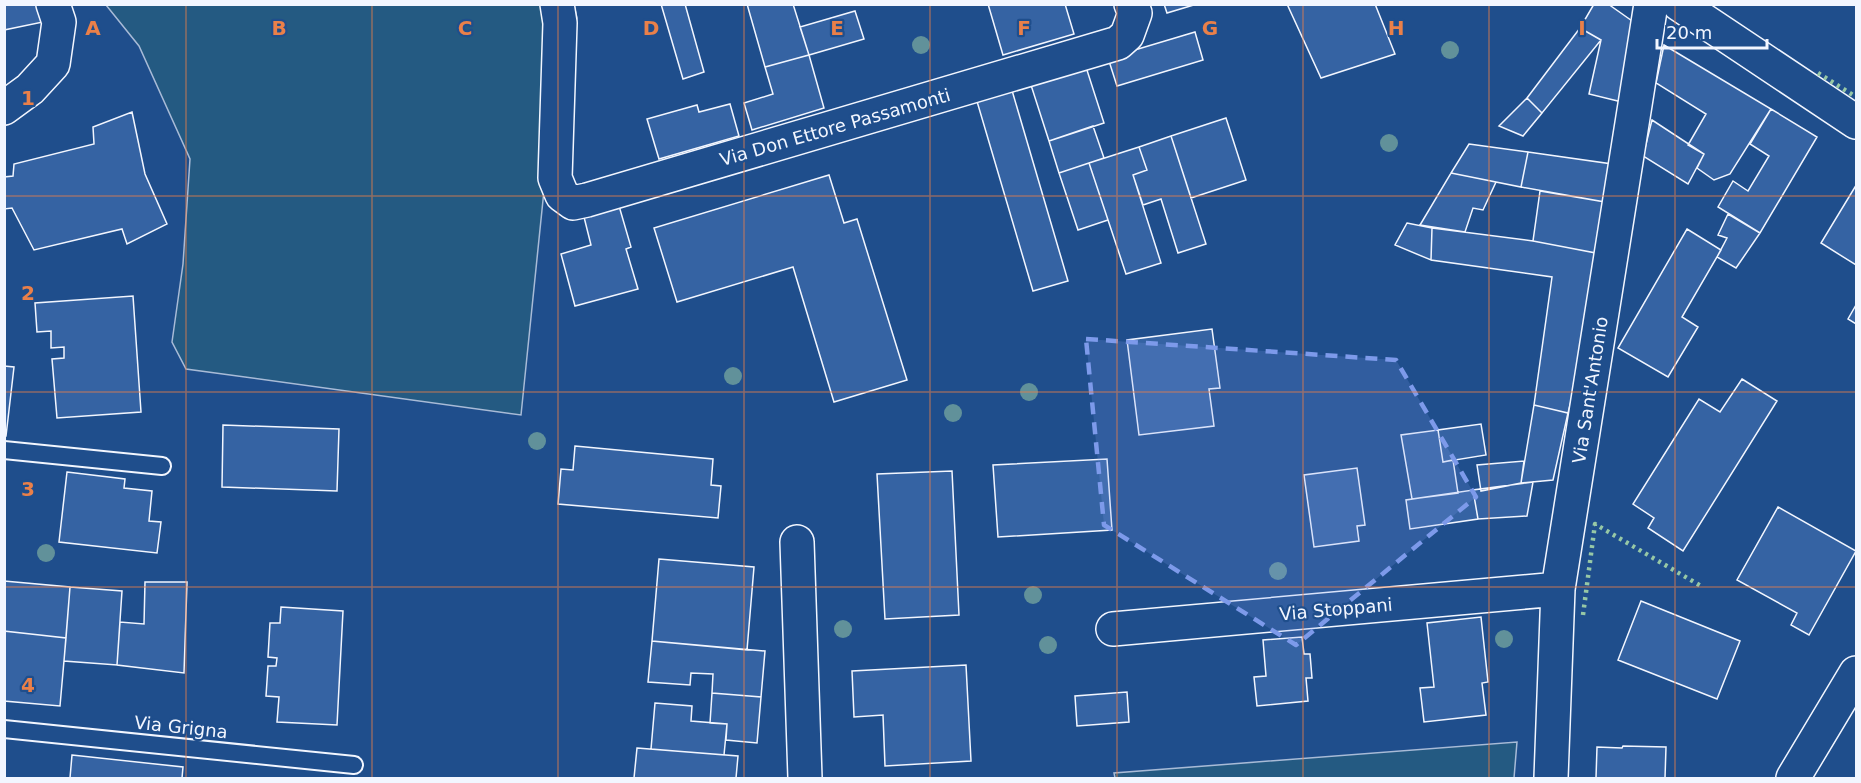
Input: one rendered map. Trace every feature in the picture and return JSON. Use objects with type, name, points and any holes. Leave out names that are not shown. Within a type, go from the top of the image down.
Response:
[{"type":"street","points":[[4,108],[30,89],[53,64],[59,22],[53,4]]},
{"type":"street","name":"Via Don Ettore Passamonti","points":[[556,4],[560,23],[555,178],[562,195],[573,203],[1118,43],[1127,35],[1135,13],[1131,4]]},
{"type":"street","name":"Via Sant'Antonio","points":[[1551,778],[1558,589],[1651,4]]},
{"type":"street","points":[[1679,4],[1857,122]]},
{"type":"street","points":[[796,542],[805,778]]},
{"type":"street","name":"Via Stoppani","points":[[1113,629],[1558,589]]},
{"type":"street","points":[[1793,778],[1857,673]]},
{"type":"lane","points":[[4,450],[162,466]]},
{"type":"lane","name":"Via Grigna","points":[[4,729],[354,765]]},
{"type":"highlighted area","points":[[1086,339],[1396,360],[1476,497],[1296,645],[1104,525]]},
{"type":"shaded area","points":[[106,5],[574,5],[577,18],[547,161],[521,415],[186,369],[172,342],[183,264],[190,159],[139,46]]},
{"type":"shaded area","points":[[1517,742],[1514,778],[1115,778],[1114,773]]},
{"type":"building","points":[[4,4],[38,4],[43,22],[4,30]]},
{"type":"building","points":[[661,4],[685,4],[704,72],[683,79]]},
{"type":"building","points":[[747,4],[793,4],[809,55],[765,67]]},
{"type":"building","points":[[988,4],[1065,4],[1074,34],[1003,55]]},
{"type":"building","points":[[1164,4],[1197,4],[1167,13]]},
{"type":"building","points":[[1287,4],[1375,4],[1395,54],[1321,78]]},
{"type":"building","points":[[1594,4],[1608,4],[1635,23],[1622,102],[1589,94],[1601,40],[1580,28]]},
{"type":"building","points":[[855,11],[864,39],[809,55],[800,27]]},
{"type":"building","points":[[1580,28],[1601,40],[1542,113],[1527,98]]},
{"type":"building","points":[[1195,32],[1203,60],[1117,86],[1108,58]]},
{"type":"building","points":[[1664,45],[1771,109],[1730,174],[1714,180],[1697,168],[1704,154],[1688,145],[1706,114],[1656,83]]},
{"type":"building","points":[[809,55],[824,108],[752,130],[744,103],[773,94],[765,67]]},
{"type":"building","points":[[1085,64],[1104,123],[1049,141],[1030,82]]},
{"type":"building","points":[[1011,87],[1068,281],[1033,291],[976,98]]},
{"type":"building","points":[[1527,98],[1542,113],[1523,136],[1499,126]]},
{"type":"building","points":[[730,104],[739,136],[659,159],[647,119],[697,105],[699,112]]},
{"type":"building","points":[[1771,109],[1817,137],[1760,233],[1718,207],[1733,181],[1748,191],[1769,156],[1750,144]]},
{"type":"building","points":[[132,112],[145,174],[167,224],[127,244],[122,229],[34,250],[12,208],[4,209],[4,177],[13,176],[14,164],[94,144],[93,127]]},
{"type":"building","points":[[1226,118],[1246,180],[1191,198],[1171,136]]},
{"type":"building","points":[[1652,120],[1704,154],[1688,184],[1643,156]]},
{"type":"building","points":[[1093,126],[1104,158],[1059,173],[1049,141]]},
{"type":"building","points":[[1171,136],[1206,244],[1178,253],[1161,199],[1143,205],[1133,175],[1147,170],[1139,147]]},
{"type":"building","points":[[1469,144],[1528,152],[1521,187],[1451,173]]},
{"type":"building","points":[[1139,147],[1147,170],[1133,175],[1161,263],[1126,274],[1089,163]]},
{"type":"building","points":[[1528,152],[1612,164],[1605,202],[1521,187]]},
{"type":"building","points":[[1089,163],[1108,220],[1078,230],[1059,173]]},
{"type":"building","points":[[1451,173],[1496,182],[1483,210],[1473,208],[1465,232],[1420,225]]},
{"type":"building","points":[[829,175],[844,223],[857,219],[907,380],[834,402],[793,267],[677,302],[654,228]]},
{"type":"building","points":[[1856,188],[1856,265],[1821,243]]},
{"type":"building","points":[[1540,191],[1605,202],[1596,253],[1533,241]]},
{"type":"building","points":[[617,199],[631,247],[626,249],[638,289],[575,306],[561,254],[591,245],[582,209]]},
{"type":"building","points":[[1728,214],[1760,233],[1736,268],[1717,257],[1727,238],[1718,235]]},
{"type":"building","points":[[1407,223],[1432,228],[1431,260],[1395,245]]},
{"type":"building","points":[[1432,228],[1533,241],[1596,253],[1581,362],[1568,413],[1534,405],[1552,277],[1431,260]]},
{"type":"building","points":[[1687,229],[1721,250],[1682,317],[1698,327],[1668,377],[1618,348]]},
{"type":"building","points":[[133,296],[141,412],[57,418],[52,359],[64,358],[64,347],[51,348],[51,331],[37,332],[35,303]]},
{"type":"building","points":[[1856,305],[1856,324],[1848,319]]},
{"type":"building","points":[[1212,329],[1220,388],[1209,389],[1214,426],[1139,435],[1127,340]]},
{"type":"building","points":[[4,366],[14,367],[6,436],[4,436]]},
{"type":"building","points":[[1742,379],[1777,401],[1683,551],[1648,528],[1654,518],[1633,504],[1699,399],[1720,412]]},
{"type":"building","points":[[1534,405],[1568,413],[1553,480],[1521,483]]},
{"type":"building","points":[[1481,424],[1486,455],[1443,462],[1438,430]]},
{"type":"building","points":[[223,425],[339,429],[337,491],[222,487]]},
{"type":"building","points":[[1438,430],[1443,462],[1453,460],[1458,493],[1412,499],[1401,435]]},
{"type":"building","points":[[575,446],[713,459],[711,485],[721,486],[718,518],[558,504],[561,469],[573,470]]},
{"type":"building","points":[[1107,459],[1112,530],[998,537],[993,465]]},
{"type":"building","points":[[1524,461],[1521,483],[1481,491],[1477,465]]},
{"type":"building","points":[[1357,468],[1365,525],[1357,526],[1359,541],[1314,547],[1304,475]]},
{"type":"building","points":[[952,471],[959,615],[885,619],[877,474]]},
{"type":"building","points":[[67,472],[125,479],[124,488],[152,491],[149,521],[161,522],[157,553],[59,542]]},
{"type":"building","points":[[1533,482],[1527,516],[1478,519],[1473,490]]},
{"type":"building","points":[[1473,490],[1478,519],[1410,529],[1406,500]]},
{"type":"building","points":[[1778,507],[1856,551],[1809,635],[1791,625],[1797,613],[1737,580]]},
{"type":"building","points":[[659,559],[754,567],[747,650],[652,641]]},
{"type":"building","points":[[4,581],[70,587],[66,638],[4,631]]},
{"type":"building","points":[[145,582],[187,582],[184,673],[117,665],[120,622],[144,624]]},
{"type":"building","points":[[70,587],[122,591],[117,665],[64,661]]},
{"type":"building","points":[[1641,601],[1740,641],[1717,699],[1618,660]]},
{"type":"building","points":[[281,607],[343,611],[337,725],[277,722],[279,697],[266,696],[268,666],[276,666],[277,658],[268,657],[270,623],[280,623]]},
{"type":"building","points":[[1481,617],[1488,682],[1482,683],[1486,715],[1424,722],[1420,688],[1434,687],[1427,623]]},
{"type":"building","points":[[4,631],[66,638],[60,706],[4,701]]},
{"type":"building","points":[[1302,637],[1304,654],[1310,654],[1312,678],[1306,678],[1308,701],[1257,706],[1254,677],[1266,676],[1263,640]]},
{"type":"building","points":[[652,641],[765,651],[761,697],[712,693],[713,674],[691,673],[690,685],[648,682]]},
{"type":"building","points":[[966,665],[971,761],[885,766],[883,715],[854,717],[852,671]]},
{"type":"building","points":[[1127,692],[1129,722],[1077,726],[1075,696]]},
{"type":"building","points":[[712,693],[761,697],[757,743],[726,740],[727,724],[710,723]]},
{"type":"building","points":[[655,703],[692,706],[691,721],[727,724],[724,755],[651,749]]},
{"type":"building","points":[[1623,746],[1666,747],[1665,778],[1596,778],[1597,747],[1622,748]]},
{"type":"building","points":[[637,748],[738,756],[736,778],[634,778]]},
{"type":"building","points":[[72,755],[183,767],[182,778],[70,778]]},
{"type":"hedge","points":[[1818,73],[1856,97]]},
{"type":"hedge","points":[[1583,615],[1595,524],[1701,586]]}]
